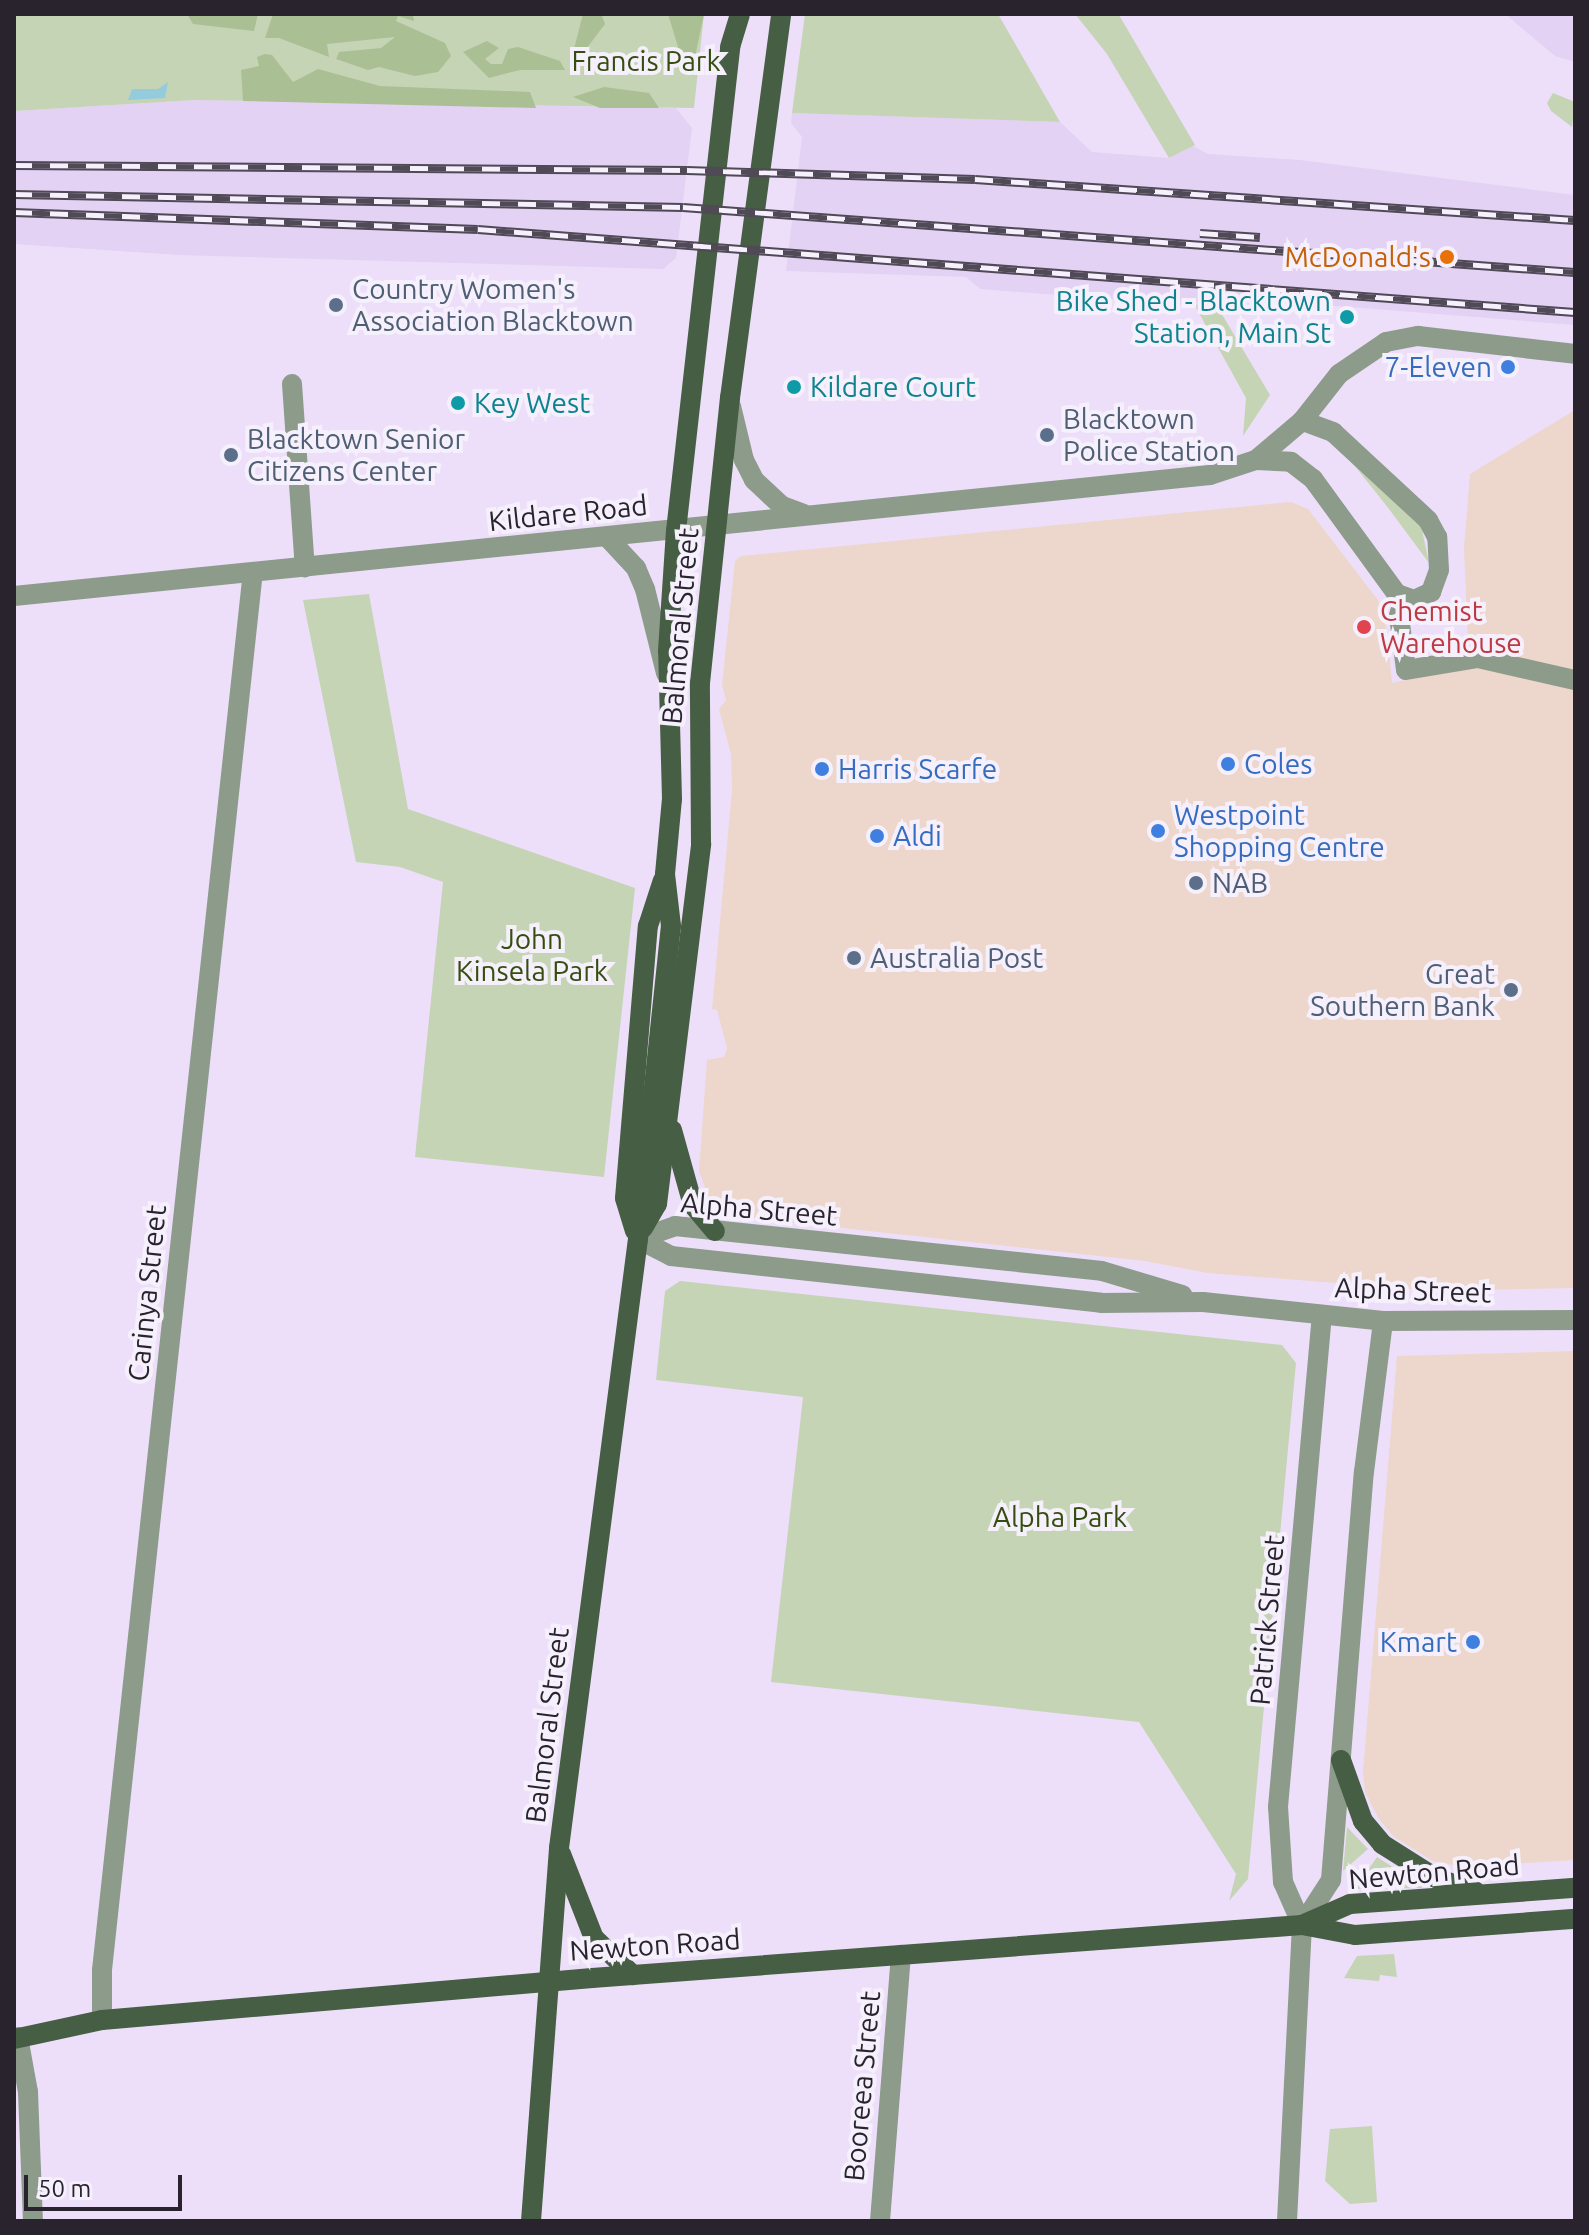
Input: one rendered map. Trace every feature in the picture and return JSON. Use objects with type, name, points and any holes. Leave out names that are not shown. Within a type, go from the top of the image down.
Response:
[{"type":"main road","points":[[729,14],[730,47]]},
{"type":"main road","name":"Balmoral Street","points":[[531,2221],[559,1848],[638,1239],[671,926],[665,874],[672,799],[668,681],[676,531],[730,47],[740,14]]},
{"type":"main road","name":"Balmoral Street","points":[[638,1239],[657,1204],[701,844],[700,683],[730,398],[781,14]]},
{"type":"main road","points":[[669,1118],[693,1205],[715,1231]]},
{"type":"main road","points":[[1341,1760],[1363,1821],[1382,1844],[1436,1878],[1485,1894]]},
{"type":"main road","points":[[559,1848],[594,1938],[633,1975]]},
{"type":"main road","name":"Newton Road","points":[[1302,1925],[1350,1904],[1575,1888]]},
{"type":"main road","name":"Newton Road","points":[[16,2038],[102,2020],[549,1981],[1302,1925],[1355,1935],[1575,1919]]},
{"type":"street","name":"Kildare Road","points":[[14,596],[1210,475],[1256,460],[1302,421],[1339,374],[1386,342],[1418,336],[1575,354]]},
{"type":"street","points":[[292,384],[305,568]]},
{"type":"street","points":[[730,398],[744,460],[754,480],[782,506],[809,517]]},
{"type":"street","points":[[1302,421],[1333,432],[1433,528],[1438,548],[1436,585],[1422,597],[1404,598]]},
{"type":"street","points":[[1256,460],[1291,462],[1313,479],[1404,598]]},
{"type":"street","points":[[608,538],[636,568],[645,589],[668,681]]},
{"type":"street","name":"Carinya Street","points":[[102,2020],[102,1970],[253,572]]},
{"type":"street","points":[[1404,598],[1399,616],[1406,670],[1478,658],[1575,680]]},
{"type":"street","name":"Alpha Street","points":[[638,1239],[675,1226],[1102,1271],[1203,1302]]},
{"type":"street","name":"Alpha Street","points":[[638,1239],[671,1256],[1101,1303],[1203,1302],[1383,1321],[1575,1320]]},
{"type":"street","name":"Patrick Street","points":[[1287,2221],[1302,1925],[1283,1882],[1278,1807],[1322,1316]]},
{"type":"street","name":"Patrick Street","points":[[1302,1925],[1331,1880],[1364,1472],[1383,1321]]},
{"type":"street","name":"Booreea Street","points":[[880,2221],[901,1955]]},
{"type":"street","points":[[16,2038],[28,2092],[33,2221]]},
{"type":"shaded area","points":[[1505,14],[1575,14],[1575,62],[1555,56]]},
{"type":"shaded area","points":[[195,100],[676,108],[692,128],[676,258],[663,269],[179,255],[14,244],[14,111]]},
{"type":"shaded area","points":[[792,113],[1060,122],[1092,152],[1169,158],[1193,146],[1208,154],[1300,160],[1575,195],[1575,325],[1211,296],[1195,306],[980,289],[966,277],[786,271],[802,137],[791,123]]},
{"type":"shaded area","name":"Westpoint Shopping Centre","points":[[1575,410],[1575,1288],[1438,1291],[1208,1273],[1145,1261],[760,1219],[729,1213],[710,1201],[699,1171],[707,1060],[724,1057],[727,1048],[717,1010],[712,1009],[732,790],[731,754],[719,709],[726,700],[722,685],[735,561],[741,556],[1291,502],[1308,509],[1378,600],[1387,630],[1392,683],[1469,666],[1464,548],[1470,474]]},
{"type":"shaded area","name":"Kmart","points":[[1575,1351],[1575,1860],[1463,1867],[1433,1861],[1394,1837],[1379,1819],[1365,1792],[1363,1772],[1397,1356]]},
{"type":"green space","name":"Francis Park","points":[[14,14],[704,14],[694,108],[195,100],[14,111]]},
{"type":"green space","points":[[187,14],[258,14],[254,31],[193,24]]},
{"type":"green space","points":[[273,14],[413,14],[414,21],[398,16],[396,21],[445,43],[451,56],[438,72],[415,76],[379,67],[368,70],[336,59],[339,52],[381,48],[395,37],[327,44],[329,57],[279,38],[265,38]]},
{"type":"green space","points":[[583,14],[602,16],[605,24],[580,57],[574,49]]},
{"type":"green space","points":[[668,14],[704,14],[695,57],[682,60]]},
{"type":"green space","points":[[805,14],[998,14],[1060,122],[792,113]]},
{"type":"green space","points":[[1075,14],[1119,15],[1195,145],[1169,158],[1107,54]]},
{"type":"green space","points":[[487,41],[499,48],[485,59],[491,64],[502,64],[508,49],[518,47],[560,61],[565,70],[520,70],[489,78],[463,52]]},
{"type":"green space","points":[[272,55],[293,82],[318,69],[380,86],[530,92],[536,108],[243,101],[241,70],[259,66],[257,57]]},
{"type":"green space","points":[[604,87],[649,93],[659,108],[600,108],[573,97]]},
{"type":"green space","points":[[1553,93],[1575,102],[1572,127],[1551,111],[1547,103]]},
{"type":"green space","points":[[1211,296],[1270,395],[1243,436],[1246,398],[1195,306]]},
{"type":"green space","points":[[1343,451],[1421,525],[1429,563],[1389,509]]},
{"type":"green space","name":"John Kinsela Park","points":[[369,594],[408,809],[635,888],[604,1177],[415,1157],[443,882],[400,867],[356,862],[303,600]]},
{"type":"green space","name":"Alpha Park","points":[[680,1281],[1282,1345],[1296,1363],[1248,1879],[1229,1901],[1236,1874],[1139,1722],[771,1682],[803,1397],[656,1380],[665,1291]]},
{"type":"green space","points":[[1347,1827],[1368,1849],[1343,1871]]},
{"type":"green space","points":[[1377,1857],[1422,1886],[1422,1888],[1355,1889]]},
{"type":"green space","points":[[1394,1954],[1397,1977],[1380,1975],[1379,1981],[1344,1978],[1357,1956]]},
{"type":"green space","points":[[1372,2126],[1377,2202],[1350,2204],[1325,2181],[1330,2129]]},
{"type":"water","points":[[168,82],[165,98],[128,100],[132,89],[158,89]]},
{"type":"railway","points":[[14,165],[687,170],[975,179],[1575,220]]},
{"type":"railway","points":[[14,194],[683,207],[1575,272]]},
{"type":"railway","points":[[14,212],[478,229],[1575,312]]},
{"type":"railway","points":[[1200,233],[1260,237]]},
{"type":"place","name":"McDonald's","points":[[1447,257]]},
{"type":"place","name":"Country Women's Association Blacktown","points":[[336,305]]},
{"type":"place","name":"Bike Shed - Blacktown Station, Main St","points":[[1347,317]]},
{"type":"place","name":"7-Eleven","points":[[1508,367]]},
{"type":"place","name":"Kildare Court","points":[[794,387]]},
{"type":"place","name":"Key West","points":[[458,403]]},
{"type":"place","name":"Blacktown Police Station","points":[[1047,435]]},
{"type":"place","name":"Blacktown Senior Citizens Center","points":[[231,455]]},
{"type":"place","name":"Chemist Warehouse","points":[[1364,627]]},
{"type":"place","name":"Coles","points":[[1228,764]]},
{"type":"place","name":"Harris Scarfe","points":[[822,769]]},
{"type":"place","name":"Westpoint Shopping Centre","points":[[1158,831]]},
{"type":"place","name":"Aldi","points":[[877,836]]},
{"type":"place","name":"NAB","points":[[1196,883]]},
{"type":"place","name":"Australia Post","points":[[854,958]]},
{"type":"place","name":"Great Southern Bank","points":[[1511,990]]},
{"type":"place","name":"Kmart","points":[[1473,1642]]}]
